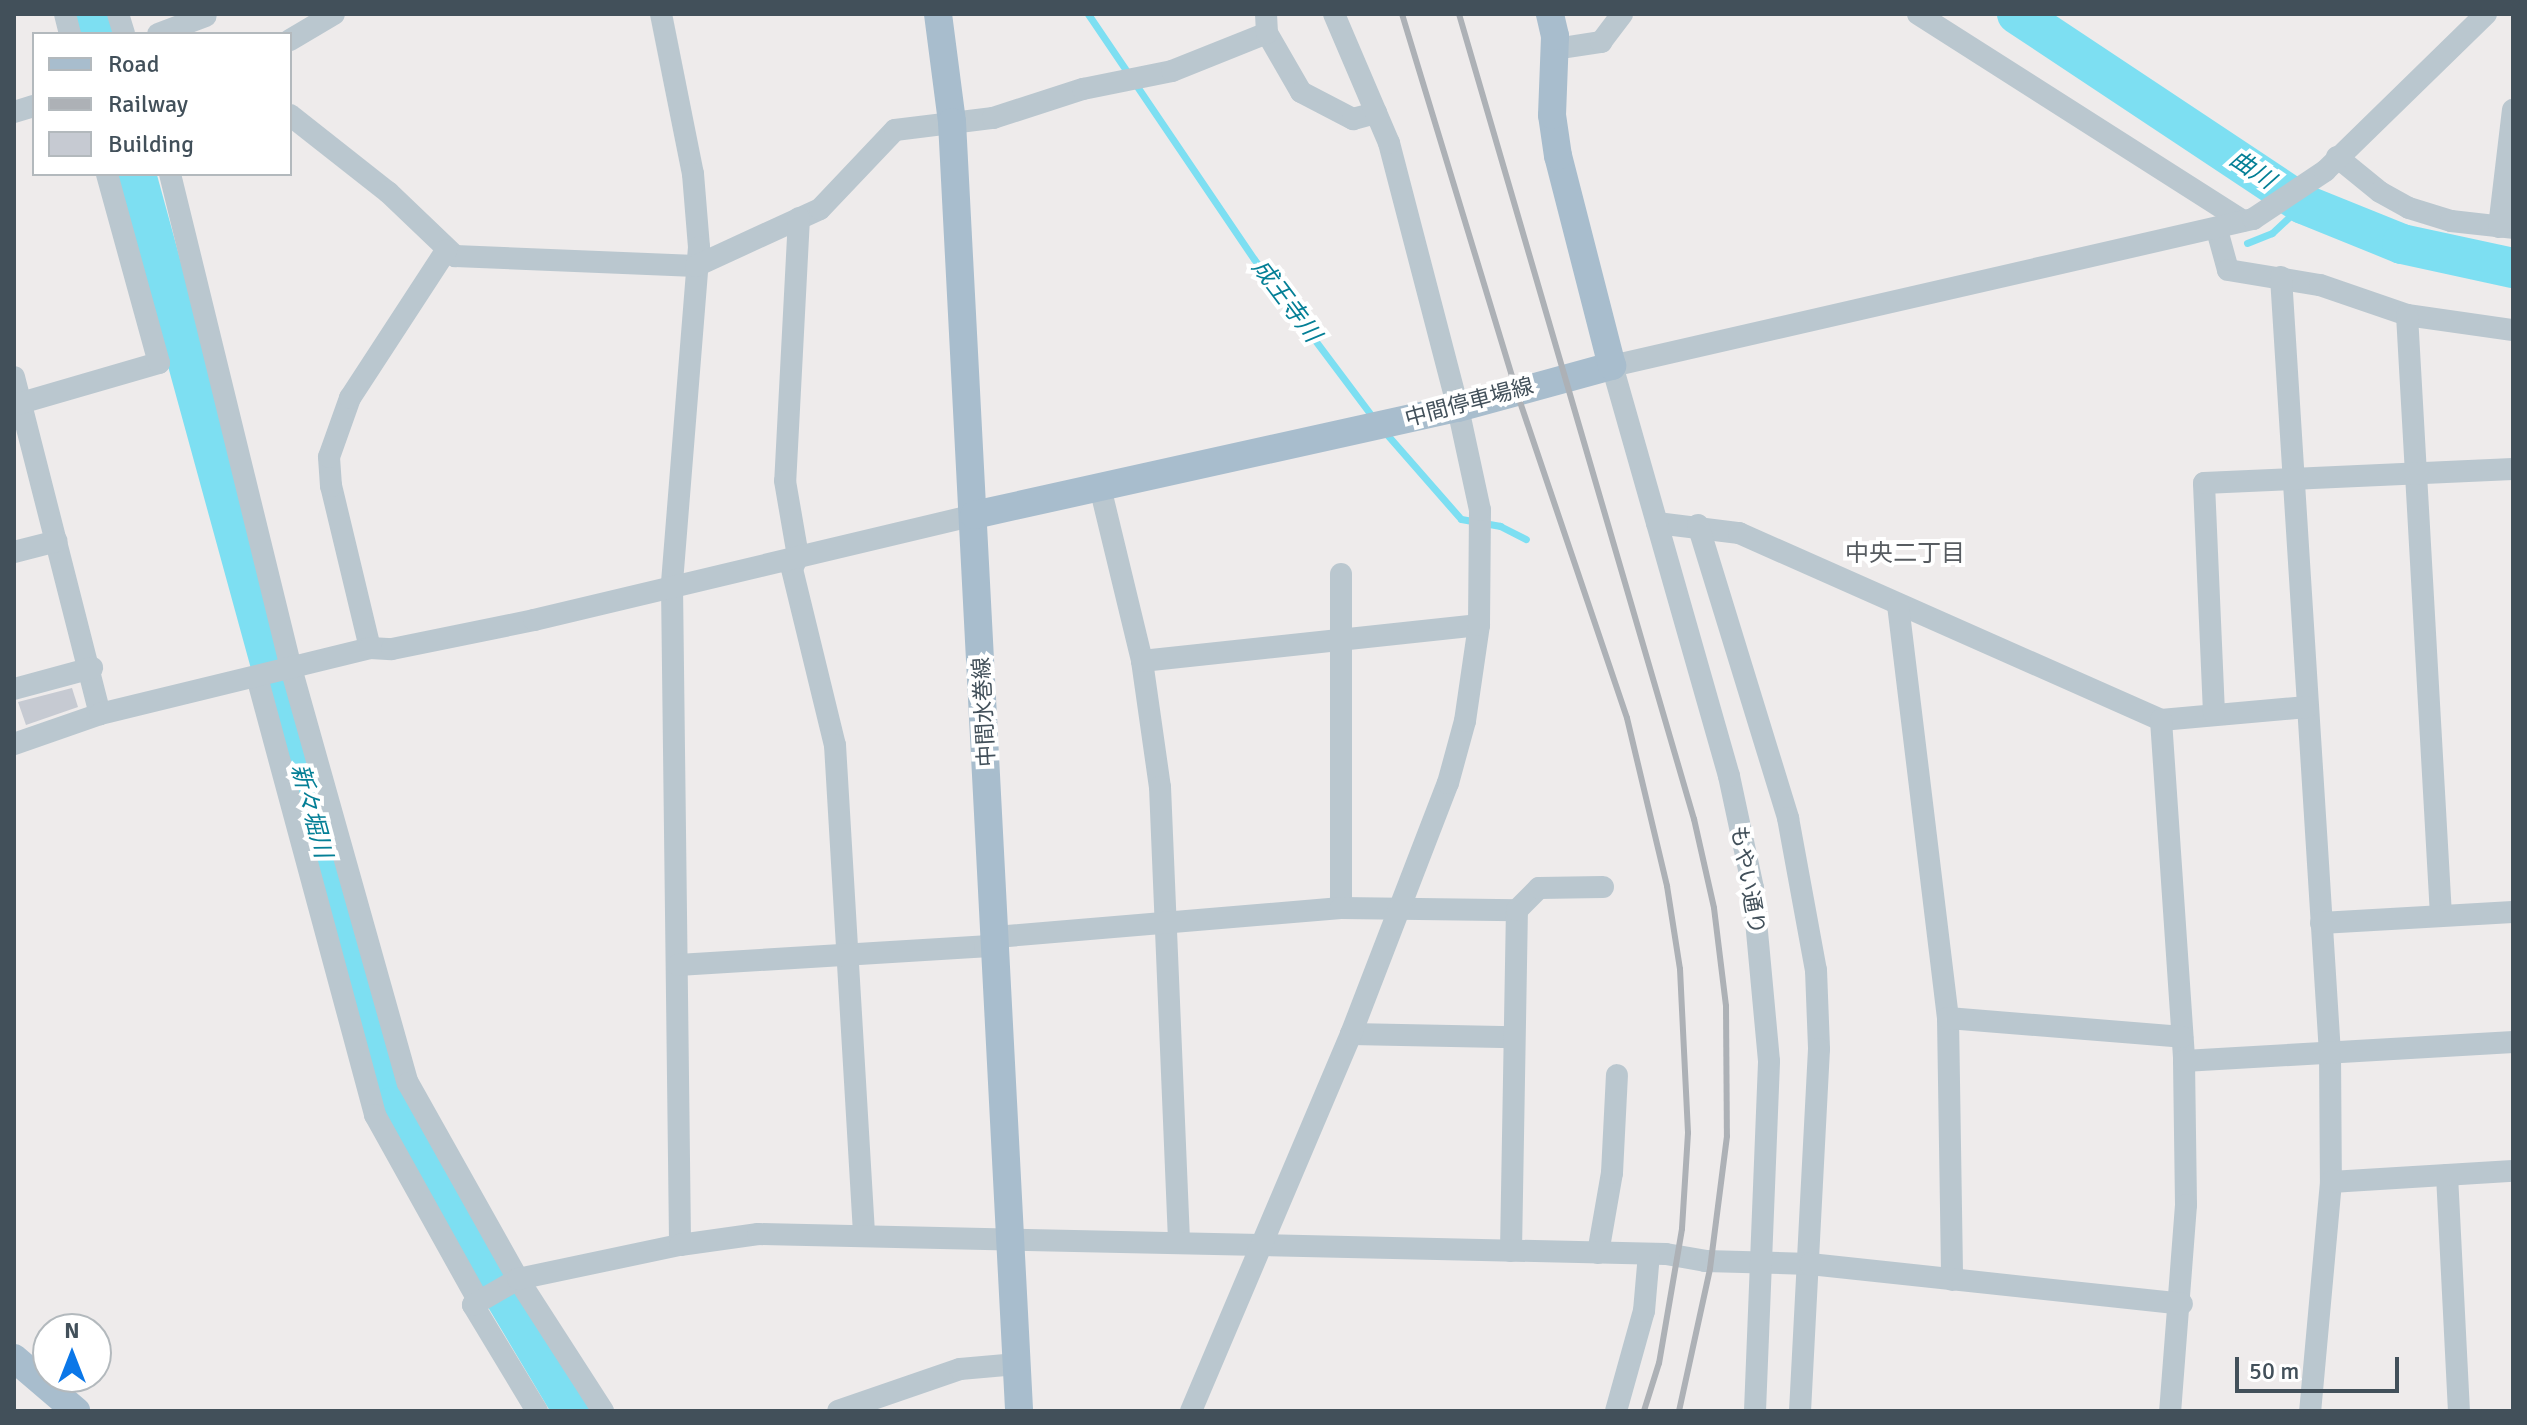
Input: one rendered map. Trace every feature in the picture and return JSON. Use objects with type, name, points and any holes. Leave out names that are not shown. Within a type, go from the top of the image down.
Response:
[{"type":"main road","name":"中間水巻線","points":[[938,14],[952,122],[1019,1411]]},
{"type":"main road","points":[[1550,14],[1555,49],[1552,115],[1558,156],[1612,366]]},
{"type":"main road","name":"中間停車場線","points":[[974,515],[1458,408],[1612,366]]},
{"type":"main road","points":[[14,1358],[76,1411]]},
{"type":"street","points":[[292,39],[334,14]]},
{"type":"street","points":[[661,14],[693,174],[696,266],[672,586],[680,1245]]},
{"type":"street","points":[[1191,1411],[1258,1245],[1351,1034],[1401,908],[1465,721],[1479,625],[1480,510],[1458,408],[1408,206],[1376,113],[1334,14]]},
{"type":"street","points":[[1555,49],[1601,42],[1622,14]]},
{"type":"street","points":[[1918,14],[2248,220]]},
{"type":"street","points":[[1612,366],[2217,230],[2248,220],[2331,164],[2486,14]]},
{"type":"street","points":[[163,32],[205,15],[219,32]]},
{"type":"street","points":[[292,117],[388,192],[446,251],[571,264],[696,266],[820,209],[895,130],[993,118],[1083,89],[1172,71],[1266,23],[1301,92],[1353,119],[1376,113]]},
{"type":"street","points":[[2331,164],[2409,208],[2451,221],[2506,228],[2513,110]]},
{"type":"street","points":[[18,404],[159,363],[108,176]]},
{"type":"street","points":[[170,176],[289,668],[408,1083],[518,1279],[603,1411]]},
{"type":"street","points":[[799,218],[785,481],[798,556],[792,569],[835,745],[864,1233]]},
{"type":"street","points":[[2217,230],[2228,270],[2281,277],[2407,315],[2513,330]]},
{"type":"street","points":[[370,648],[331,486],[329,457],[350,398],[446,251]]},
{"type":"street","points":[[2281,277],[2330,1053],[2331,1182],[2310,1411]]},
{"type":"street","points":[[2407,315],[2441,916]]},
{"type":"street","name":"もやい通り","points":[[1612,366],[1729,776],[1753,888],[1769,1061],[1755,1411]]},
{"type":"street","points":[[14,377],[18,404],[92,668],[100,714]]},
{"type":"street","points":[[2214,713],[2204,483],[2513,469]]},
{"type":"street","points":[[1100,487],[1142,661],[1160,787],[1179,1241]]},
{"type":"street","points":[[14,744],[100,714],[370,648],[392,649],[974,515]]},
{"type":"street","points":[[1657,523],[1698,525],[1739,533],[2161,720],[2307,707]]},
{"type":"street","points":[[1698,525],[1788,818],[1816,970],[1819,1049],[1800,1411]]},
{"type":"street","points":[[14,552],[57,541]]},
{"type":"street","points":[[1341,574],[1341,908]]},
{"type":"street","points":[[1898,605],[1948,1018],[1952,1280]]},
{"type":"street","points":[[1142,661],[1343,637],[1479,625]]},
{"type":"street","points":[[14,689],[92,668]]},
{"type":"street","points":[[260,676],[375,1115],[479,1302]]},
{"type":"street","points":[[2161,720],[2184,1061],[2182,1304],[2170,1411]]},
{"type":"street","points":[[1511,1251],[1517,910],[1539,888],[1603,887]]},
{"type":"street","points":[[678,965],[985,946],[996,937],[1341,908],[1517,910]]},
{"type":"street","points":[[2321,923],[2513,912]]},
{"type":"street","points":[[1948,1018],[2182,1037]]},
{"type":"street","points":[[1351,1034],[1514,1037]]},
{"type":"street","points":[[2184,1061],[2513,1042]]},
{"type":"street","points":[[1598,1253],[1612,1173],[1617,1075]]},
{"type":"street","points":[[2331,1182],[2513,1171]]},
{"type":"street","points":[[2447,1175],[2459,1411]]},
{"type":"street","points":[[537,1411],[473,1305],[518,1279],[680,1245],[758,1234],[864,1233],[1649,1254],[1762,1265],[1810,1264],[2182,1304]]},
{"type":"street","points":[[1616,1411],[1644,1311],[1649,1254]]},
{"type":"street","points":[[838,1411],[960,1369],[1017,1364]]},
{"type":"building","points":[[72,688],[78,707],[26,725],[18,702]]},
{"type":"waterway","name":"新々堀川","points":[[93,14],[98,32]]},
{"type":"waterway","name":"成王寺川","points":[[1088,14],[1254,259],[1375,420]]},
{"type":"waterway","name":"曲川","points":[[2017,14],[2303,204],[2402,244],[2513,268]]},
{"type":"waterway","name":"新々堀川","points":[[137,176],[392,1107],[573,1411]]},
{"type":"waterway","points":[[2247,243],[2272,233],[2303,204]]},
{"type":"waterway","name":"成王寺川","points":[[1383,430],[1461,519],[1500,526],[1526,539]]},
{"type":"railway","points":[[1402,14],[1516,390],[1627,718],[1667,886],[1680,969],[1688,1133],[1682,1229],[1659,1363],[1644,1411]]},
{"type":"railway","points":[[1459,14],[1694,819],[1714,908],[1726,1006],[1727,1136],[1710,1269],[1679,1411]]},
{"type":"district","name":"中央二丁目","points":[[1905,554]]}]
